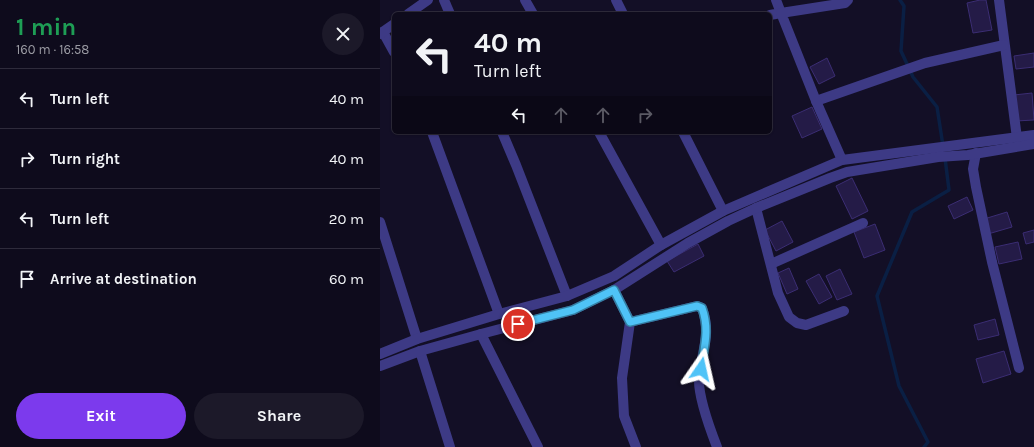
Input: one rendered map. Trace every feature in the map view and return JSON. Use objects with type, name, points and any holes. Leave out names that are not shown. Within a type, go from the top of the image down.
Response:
[{"type":"street","points":[[411,12],[428,0]]},
{"type":"street","points":[[444,0],[449,12]]},
{"type":"street","points":[[525,0],[532,12]]},
{"type":"street","points":[[616,0],[622,12]]},
{"type":"street","points":[[776,0],[816,101],[842,160]]},
{"type":"street","points":[[772,15],[845,4],[848,0]]},
{"type":"street","points":[[999,0],[1017,138]]},
{"type":"street","points":[[392,25],[381,33],[392,49]]},
{"type":"street","points":[[816,101],[925,63],[1004,46]]},
{"type":"street","points":[[433,134],[499,314]]},
{"type":"street","points":[[503,134],[567,296]]},
{"type":"street","points":[[599,134],[661,245]]},
{"type":"street","points":[[684,134],[724,211]]},
{"type":"street","points":[[380,366],[420,351],[573,310],[614,290],[688,243],[728,221],[830,178],[847,172],[937,153],[966,144],[1034,135]]},
{"type":"street","points":[[380,354],[417,339],[499,314],[567,296],[614,276],[661,245],[724,211],[842,160],[937,153],[972,154],[1034,144]]},
{"type":"street","points":[[972,154],[972,169],[992,262],[1019,368]]},
{"type":"street","points":[[756,208],[778,293],[789,317],[797,323],[806,325],[844,311]]},
{"type":"street","points":[[380,222],[417,339]]},
{"type":"street","points":[[771,264],[863,223]]},
{"type":"street","points":[[614,290],[630,322],[622,378],[624,416],[636,447]]},
{"type":"street","points":[[630,322],[697,306],[702,308],[706,318],[707,338],[699,379],[702,399],[717,447]]},
{"type":"street","points":[[481,334],[538,447]]},
{"type":"street","points":[[420,351],[450,447]]},
{"type":"building","points":[[986,0],[992,30],[973,33],[967,3]]},
{"type":"building","points":[[1034,53],[1034,67],[1016,69],[1014,56]]},
{"type":"building","points":[[827,58],[835,76],[819,84],[810,67]]},
{"type":"building","points":[[1032,93],[1034,120],[1016,121],[1014,95]]},
{"type":"building","points":[[812,107],[822,129],[802,138],[792,116]]},
{"type":"building","points":[[852,178],[868,211],[852,219],[836,186]]},
{"type":"building","points":[[967,197],[973,210],[954,219],[948,206]]},
{"type":"building","points":[[1007,212],[1012,227],[988,234],[984,219]]},
{"type":"building","points":[[782,221],[793,242],[776,251],[765,230]]},
{"type":"building","points":[[875,224],[885,250],[864,258],[854,232]]},
{"type":"building","points":[[1034,230],[1034,242],[1026,244],[1023,233]]},
{"type":"building","points":[[1018,242],[1022,259],[999,264],[995,247]]},
{"type":"building","points":[[698,244],[704,256],[674,272],[667,261]]},
{"type":"building","points":[[789,268],[798,289],[787,294],[778,273]]},
{"type":"building","points":[[840,269],[852,294],[837,300],[826,276]]},
{"type":"building","points":[[819,274],[832,297],[819,304],[806,281]]},
{"type":"building","points":[[995,319],[999,335],[978,340],[974,325]]},
{"type":"building","points":[[1004,351],[1011,374],[983,383],[976,359]]},
{"type":"waterway","points":[[900,0],[904,6],[901,51],[913,77],[937,107],[943,146]]},
{"type":"waterway","points":[[924,447],[928,442],[899,386],[877,296],[912,212],[949,190],[945,158]]},
{"type":"route","points":[[518,324],[573,310],[614,290],[630,322],[697,306],[702,308],[706,318],[707,338],[701,369]]}]
